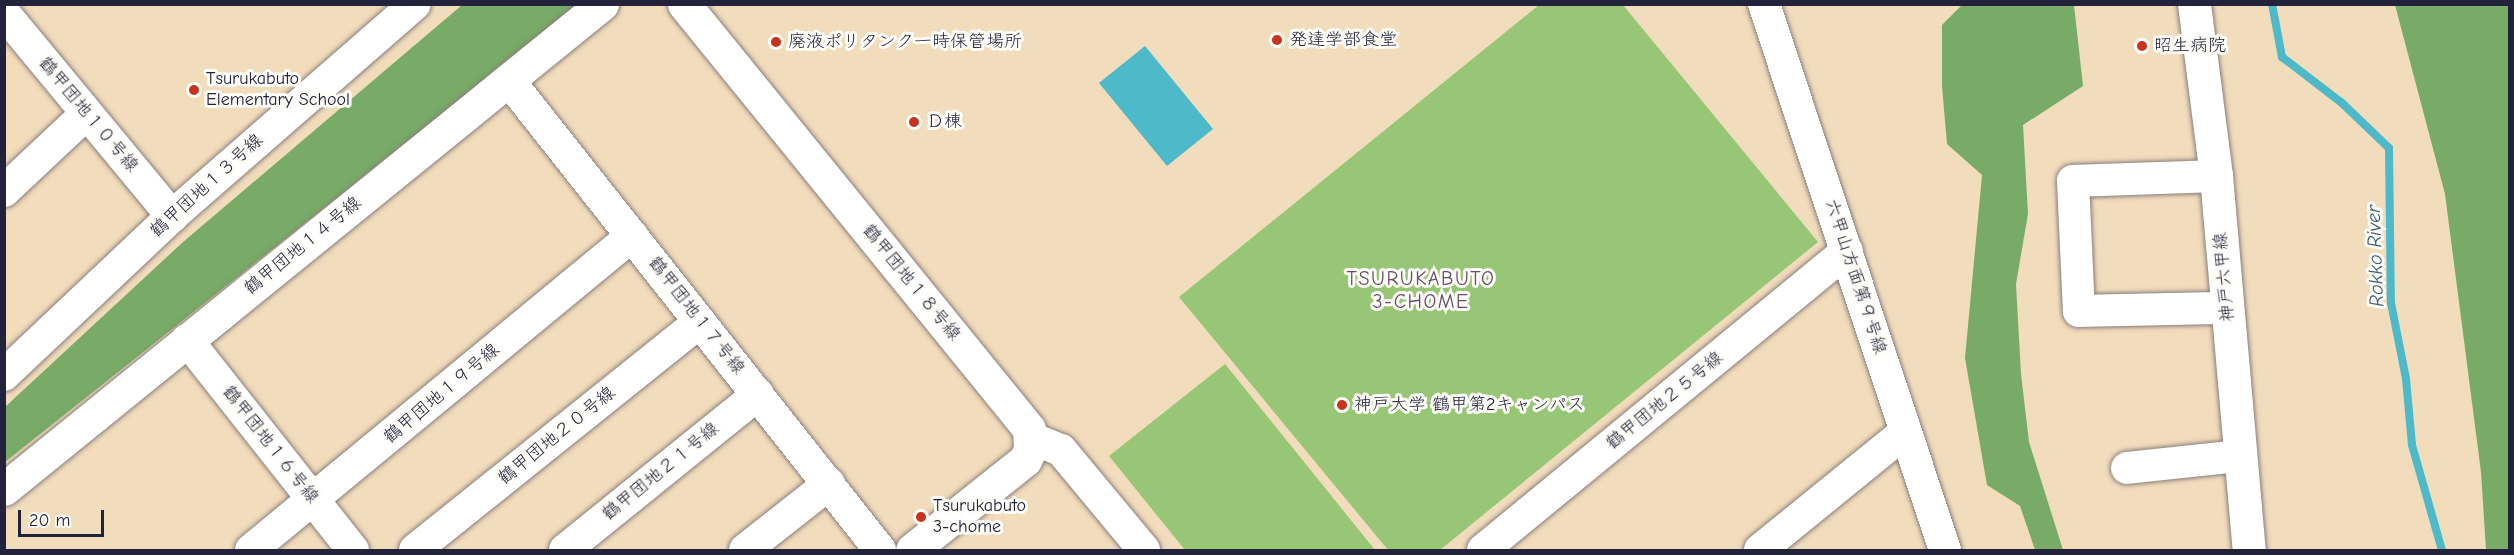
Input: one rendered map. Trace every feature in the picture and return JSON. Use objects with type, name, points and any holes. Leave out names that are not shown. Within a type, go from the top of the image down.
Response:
[{"type":"street","name":"鶴甲団地１３号線","points":[[4,375],[172,216],[416,4]]},
{"type":"street","name":"鶴甲団地１４号線","points":[[4,489],[510,82],[602,4]]},
{"type":"street","name":"鶴甲団地１８号線","points":[[684,4],[1029,429],[1031,438]]},
{"type":"street","name":"六甲山方面第９号線","points":[[1764,4],[1945,550]]},
{"type":"street","name":"神戸六甲線","points":[[2194,4],[2216,176],[2249,550]]},
{"type":"street","name":"鶴甲団地１０号線","points":[[4,13],[172,216]]},
{"type":"street","name":"鶴甲団地１７号線","points":[[510,82],[880,550]]},
{"type":"street","points":[[4,190],[86,114]]},
{"type":"street","points":[[2216,176],[2073,180],[2079,311],[2227,308]]},
{"type":"street","name":"鶴甲団地１９号線","points":[[251,550],[632,236]]},
{"type":"street","name":"鶴甲団地２５号線","points":[[1483,550],[1846,251]]},
{"type":"street","name":"鶴甲団地２０号線","points":[[415,550],[700,322]]},
{"type":"street","name":"鶴甲団地１６号線","points":[[187,340],[353,550]]},
{"type":"street","name":"鶴甲団地２１号線","points":[[565,550],[758,394]]},
{"type":"street","points":[[1760,550],[1905,432]]},
{"type":"street","points":[[912,550],[1025,460],[1031,438],[1061,450],[1144,550]]},
{"type":"street","points":[[2127,468],[2241,456]]},
{"type":"street","points":[[745,550],[829,484]]},
{"type":"green space","points":[[462,5],[579,5],[5,462],[5,407],[183,242]]},
{"type":"green space","points":[[1539,5],[1623,5],[1818,242],[1440,550],[1388,550],[1179,297]]},
{"type":"green space","points":[[1962,5],[2074,5],[2083,86],[2023,125],[2028,214],[2016,284],[2021,374],[2029,442],[2063,550],[2035,550],[2020,506],[1987,485],[1965,358],[1982,175],[1947,144],[1942,86],[1942,25]]},
{"type":"green space","points":[[2395,5],[2509,5],[2509,550],[2486,550],[2481,472],[2445,194]]},
{"type":"green space","points":[[1225,364],[1375,550],[1185,550],[1109,456]]},
{"type":"water","points":[[1145,46],[1213,129],[1167,166],[1099,83]]},
{"type":"waterway","name":"Rokko River","points":[[2272,4],[2282,57],[2342,103],[2389,148],[2391,303],[2406,379],[2412,445],[2442,550]]},
{"type":"place","name":"発達学部食堂","points":[[1277,40]]},
{"type":"place","name":"廃液ポリタンク一時保管場所","points":[[776,42]]},
{"type":"place","name":"昭生病院","points":[[2142,46]]},
{"type":"place","name":"Tsurukabuto Elementary School","points":[[194,90]]},
{"type":"place","name":"Ｄ棟","points":[[914,122]]},
{"type":"place","name":"神戸大学 鶴甲第2キャンパス","points":[[1342,405]]},
{"type":"place","name":"Tsurukabuto 3-chome","points":[[921,517]]},
{"type":"district","name":"TSURUKABUTO 3-CHOME","points":[[1421,290]]}]
